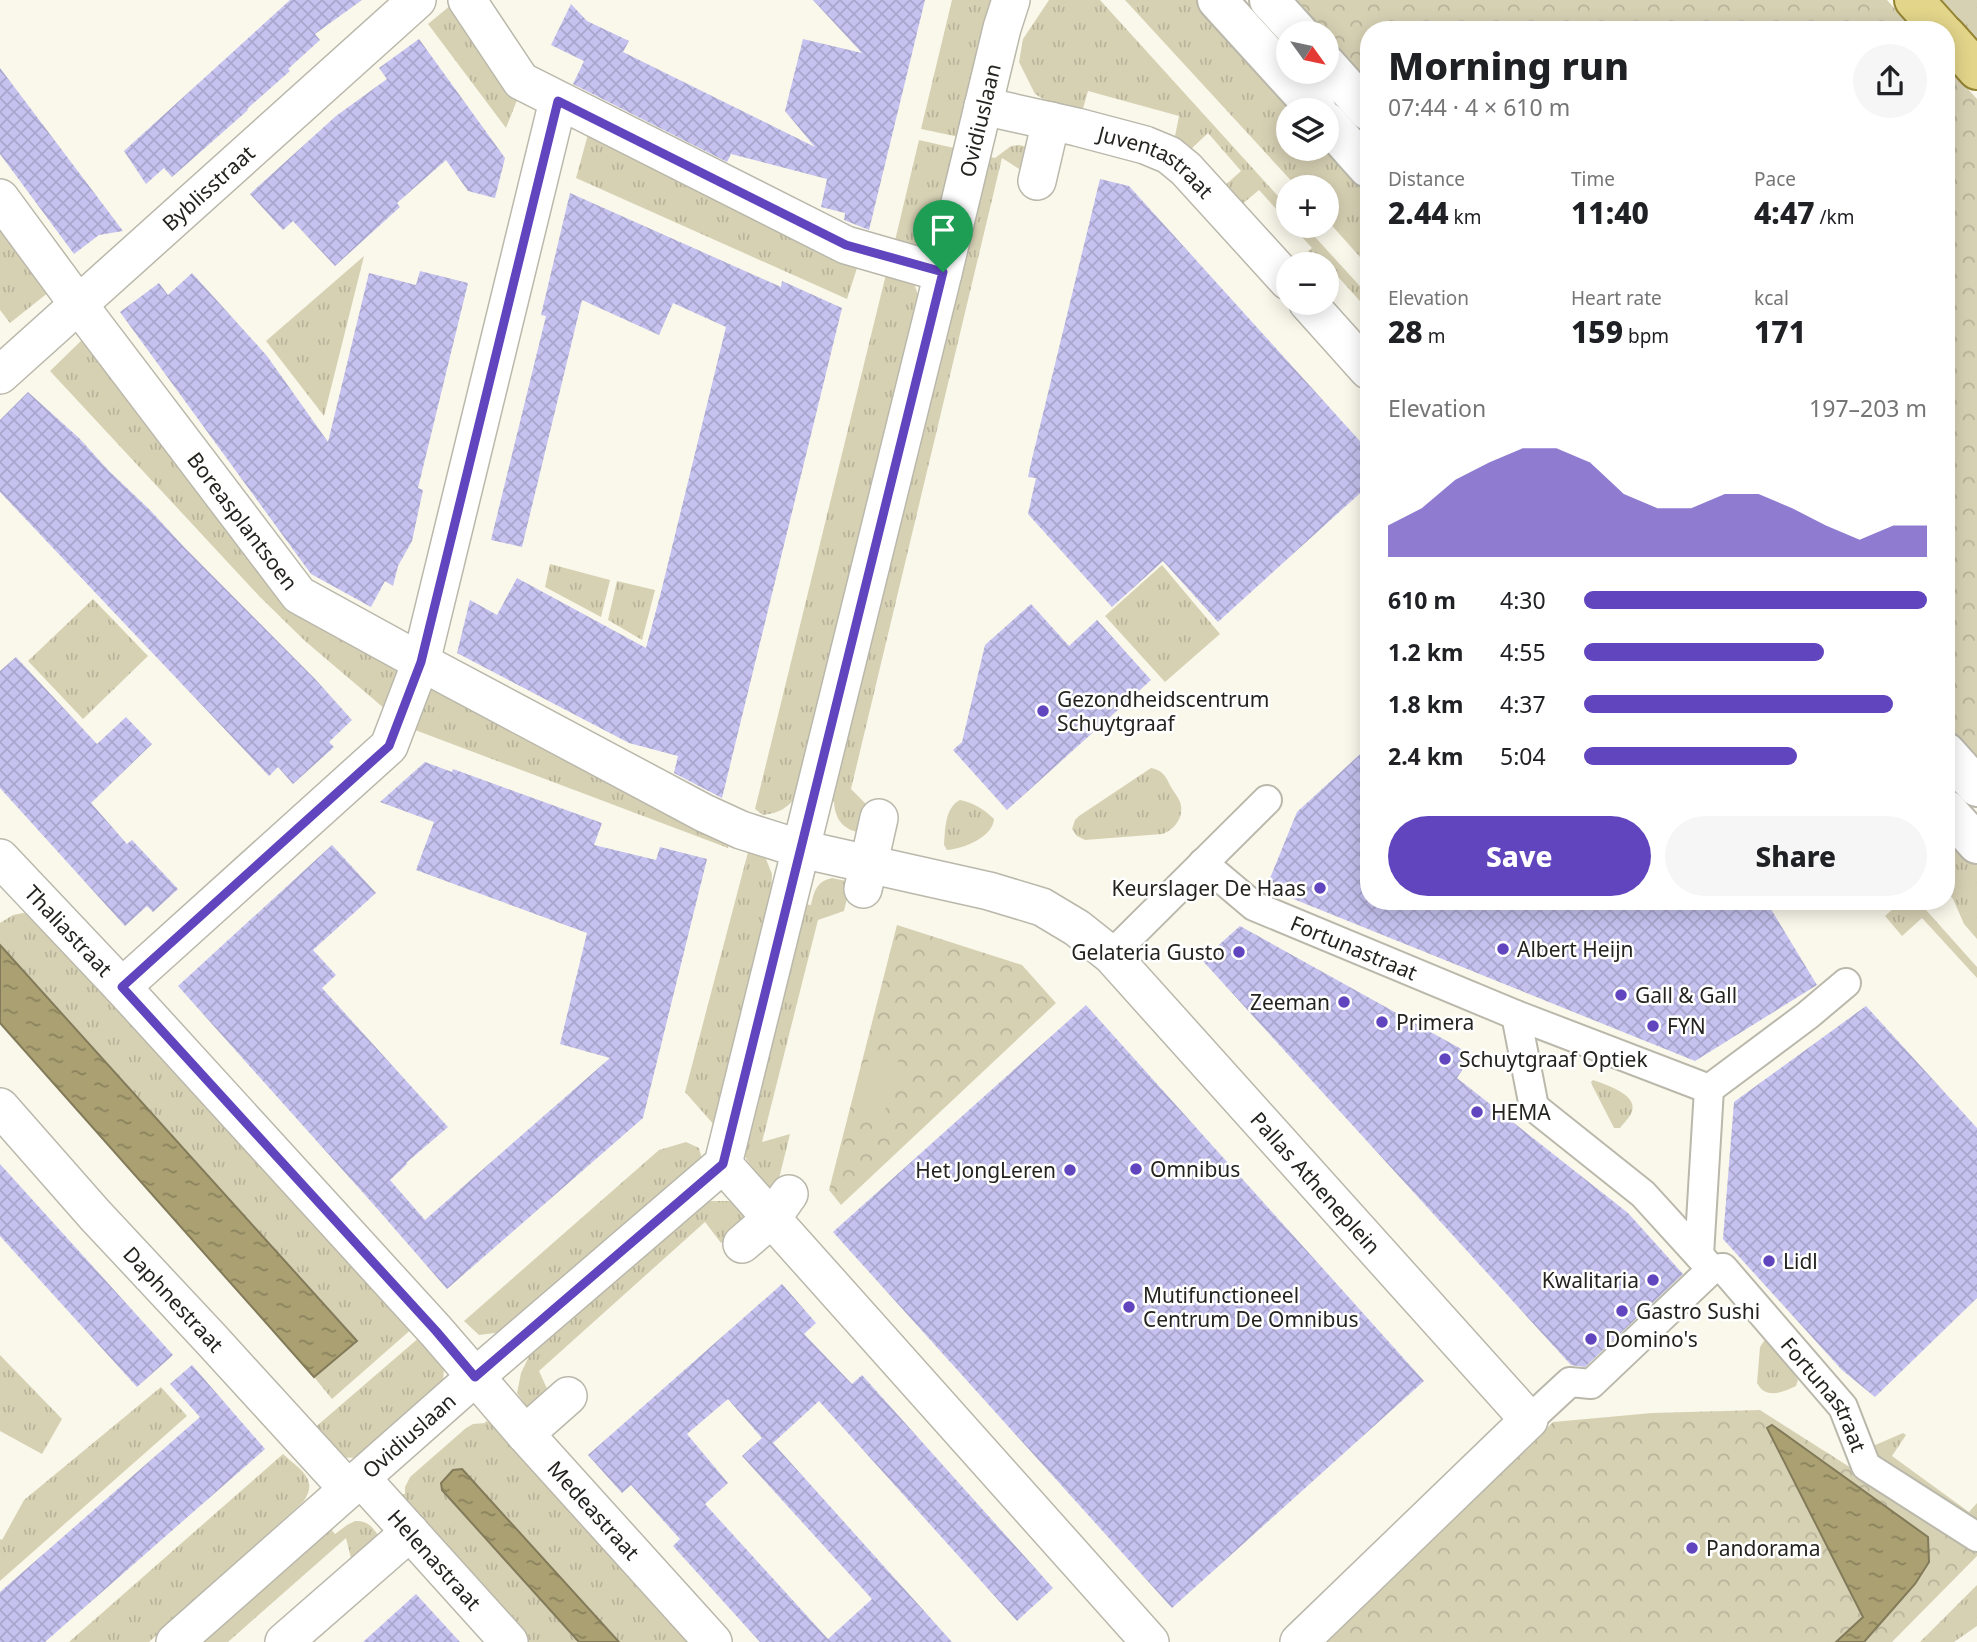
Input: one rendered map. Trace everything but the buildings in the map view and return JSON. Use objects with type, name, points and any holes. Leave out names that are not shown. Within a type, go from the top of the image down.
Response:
[{"type":"main road","points":[[1914,0],[1933,21]]},
{"type":"main road","points":[[1955,45],[1977,69]]},
{"type":"street","name":"Byblisstraat","points":[[0,375],[417,0]]},
{"type":"street","points":[[467,0],[521,81],[846,245],[943,272]]},
{"type":"street","name":"Ovidiuslaan","points":[[175,1642],[475,1377],[723,1164],[1011,0]]},
{"type":"street","points":[[1217,0],[1306,98]]},
{"type":"street","points":[[1269,0],[1288,21]]},
{"type":"street","points":[[1339,79],[1360,102]]},
{"type":"street","points":[[122,987],[389,746],[421,662],[558,101]]},
{"type":"street","name":"Juventastraat","points":[[983,106],[1145,145],[1169,155],[1186,169],[1276,268]]},
{"type":"street","points":[[1037,181],[1051,121]]},
{"type":"street","points":[[1339,135],[1360,158]]},
{"type":"street","name":"Boreasplantsoen","points":[[0,198],[299,595],[704,813],[741,830],[801,849]]},
{"type":"street","points":[[1319,315],[1360,361]]},
{"type":"street","points":[[1955,762],[1977,787]]},
{"type":"street","points":[[1111,956],[1267,800]]},
{"type":"street","points":[[866,877],[879,818]]},
{"type":"street","points":[[1955,819],[1977,845]]},
{"type":"street","name":"Pallas Atheneplein","points":[[801,849],[866,877],[989,891],[1042,907],[1077,928],[1111,956],[1529,1420]]},
{"type":"street","name":"Fortunastraat","points":[[1203,863],[1254,906],[1516,1015],[1709,1089]]},
{"type":"street","name":"Thaliastraat","points":[[6,879],[122,987],[475,1377]]},
{"type":"street","points":[[1299,1642],[1570,1382],[1591,1384],[1705,1262],[1709,1089],[1846,983]]},
{"type":"street","name":"Fortunastraat","points":[[1516,1015],[1534,1107],[1643,1194],[1705,1262],[1723,1268],[1843,1407],[1866,1465],[1977,1537]]},
{"type":"street","name":"Daphnestraat","points":[[0,1107],[95,1215],[210,1338],[354,1483]]},
{"type":"street","points":[[723,1164],[780,1206],[1150,1642]]},
{"type":"street","points":[[742,1244],[780,1206]]},
{"type":"street","name":"Medeastraat","points":[[475,1377],[713,1642]]},
{"type":"street","points":[[525,1434],[568,1396]]},
{"type":"street","name":"Helenastraat","points":[[354,1483],[410,1532],[509,1642]]},
{"type":"street","points":[[284,1642],[410,1532]]},
{"type":"green space","points":[[457,0],[519,95],[506,128],[428,24]]},
{"type":"green space","points":[[952,0],[993,0],[959,137],[921,129]]},
{"type":"green space","points":[[1049,0],[1100,0],[1276,194],[1276,209],[1259,190],[1240,206],[1223,187],[1241,171],[1208,133],[1189,151],[1175,136],[1179,116],[1088,91],[1082,112],[1053,105],[1035,94],[1019,62],[1023,39]]},
{"type":"green space","points":[[1125,0],[1203,0],[1289,98],[1276,98],[1276,161],[1339,161],[1339,154],[1360,178],[1360,257],[1339,233],[1339,175],[1286,175]]},
{"type":"green space","points":[[1282,0],[1887,0],[1906,21],[1360,21],[1360,87],[1339,63],[1339,21],[1301,21]]},
{"type":"green space","points":[[1942,0],[1977,0],[1977,39]]},
{"type":"green space","points":[[1955,75],[1977,99],[1977,770],[1955,745]]},
{"type":"green space","points":[[590,127],[859,262],[847,299],[576,178]]},
{"type":"green space","points":[[919,140],[954,148],[935,235],[918,249],[893,249]]},
{"type":"green space","points":[[1011,146],[1032,148],[1027,174],[1002,158],[851,789],[869,807],[863,833],[857,832],[842,824],[836,815],[834,802],[827,800],[985,156],[995,158]]},
{"type":"green space","points":[[0,221],[54,288],[10,323],[0,310]]},
{"type":"green space","points":[[1303,238],[1316,238],[1329,252],[1307,252],[1312,248]]},
{"type":"green space","points":[[364,256],[324,416],[266,341]]},
{"type":"green space","points":[[1339,263],[1360,286],[1360,301],[1339,278]]},
{"type":"green space","points":[[888,266],[913,282],[919,301],[797,796],[783,809],[763,815],[755,809]]},
{"type":"green space","points":[[87,335],[295,603],[402,674],[385,709],[305,641],[260,597],[50,371]]},
{"type":"green space","points":[[550,564],[610,580],[601,617],[545,587]]},
{"type":"green space","points":[[1162,565],[1220,634],[1165,682],[1105,616]]},
{"type":"green space","points":[[617,581],[655,590],[642,640],[608,620]]},
{"type":"green space","points":[[93,599],[148,656],[83,719],[28,661]]},
{"type":"green space","points":[[423,684],[731,836],[728,848],[407,727]]},
{"type":"green space","points":[[1151,768],[1164,775],[1180,802],[1180,817],[1171,829],[1162,834],[1085,840],[1077,836],[1072,829],[1079,816]]},
{"type":"green space","points":[[960,800],[974,805],[994,819],[988,831],[976,841],[947,850],[944,845],[947,820],[951,808]]},
{"type":"green space","points":[[1955,833],[1977,861],[1977,939],[1964,924],[1955,904]]},
{"type":"green space","points":[[748,852],[766,859],[772,874],[771,900],[715,1126],[685,1092]]},
{"type":"green space","points":[[832,878],[851,882],[844,911],[818,920],[762,1142],[790,1134],[775,1195],[742,1151],[802,904],[811,905],[817,887]]},
{"type":"green space","points":[[1892,910],[1926,910],[1977,967],[1977,978],[1922,918],[1902,936],[1885,916]]},
{"type":"green space","points":[[32,914],[414,1327],[332,1399],[314,1377],[357,1340],[0,944],[0,923],[13,915]]},
{"type":"green space","points":[[897,925],[1022,965],[1056,1003],[841,1205],[829,1190]]},
{"type":"green space","points":[[870,1054],[900,1062],[881,1123],[853,1117]]},
{"type":"green space","points":[[1593,1080],[1621,1092],[1631,1101],[1631,1114],[1620,1128],[1614,1128],[1592,1085]]},
{"type":"green space","points":[[686,1142],[699,1148],[702,1159],[503,1332],[479,1335],[464,1321],[659,1150]]},
{"type":"green space","points":[[711,1201],[733,1201],[751,1217],[721,1243],[705,1222],[539,1371],[549,1393],[529,1410],[517,1393],[521,1373],[530,1354],[695,1206]]},
{"type":"green space","points":[[421,1336],[444,1367],[443,1385],[365,1456],[347,1458],[334,1453],[312,1430]]},
{"type":"green space","points":[[1764,1341],[1773,1343],[1798,1380],[1796,1386],[1774,1393],[1760,1388],[1757,1383],[1760,1347]]},
{"type":"green space","points":[[0,1355],[62,1419],[42,1454],[0,1431]]},
{"type":"green space","points":[[161,1387],[187,1416],[0,1581],[0,1539],[2,1540],[24,1500]]},
{"type":"green space","points":[[1760,1410],[1977,1548],[1977,1556],[1892,1642],[1327,1642],[1553,1422],[1652,1413]]},
{"type":"green space","points":[[486,1421],[493,1424],[702,1642],[619,1642],[462,1469],[453,1470],[442,1483],[442,1490],[579,1642],[525,1642],[404,1512],[411,1506],[402,1494],[405,1494],[410,1477],[466,1428]]},
{"type":"green space","points":[[1903,1433],[1906,1435],[1892,1456],[1969,1512],[1977,1503],[1977,1525],[1875,1460],[1873,1446]]},
{"type":"green space","points":[[283,1454],[301,1470],[308,1481],[308,1494],[303,1502],[149,1642],[69,1642]]},
{"type":"green space","points":[[355,1521],[368,1524],[382,1540],[353,1566],[346,1538],[228,1642],[200,1642],[330,1528],[335,1534]]},
{"type":"green space","points":[[1977,1585],[1977,1626],[1954,1642],[1920,1642]]},
{"type":"water","points":[[0,945],[357,1341],[314,1377],[0,1023]]},
{"type":"water","points":[[1772,1425],[1928,1537],[1929,1562],[1915,1584],[1864,1642],[1836,1642],[1863,1617],[1767,1428]]},
{"type":"water","points":[[462,1469],[619,1642],[579,1642],[442,1490],[441,1483],[453,1470]]},
{"type":"place","name":"Gezondheidscentrum Schuytgraaf","points":[[1043,711]]},
{"type":"place","name":"Keurslager De Haas","points":[[1320,888]]},
{"type":"place","name":"Albert Heijn","points":[[1503,949]]},
{"type":"place","name":"Gelateria Gusto","points":[[1239,952]]},
{"type":"place","name":"Gall & Gall","points":[[1621,995]]},
{"type":"place","name":"Zeeman","points":[[1344,1002]]},
{"type":"place","name":"Primera","points":[[1382,1022]]},
{"type":"place","name":"FYN","points":[[1653,1026]]},
{"type":"place","name":"Schuytgraaf Optiek","points":[[1445,1059]]},
{"type":"place","name":"HEMA","points":[[1477,1112]]},
{"type":"place","name":"Omnibus","points":[[1136,1169]]},
{"type":"place","name":"Het JongLeren","points":[[1070,1170]]},
{"type":"place","name":"Lidl","points":[[1769,1261]]},
{"type":"place","name":"Kwalitaria","points":[[1653,1280]]},
{"type":"place","name":"Mutifunctioneel Centrum De Omnibus","points":[[1129,1307]]},
{"type":"place","name":"Gastro Sushi","points":[[1622,1311]]},
{"type":"place","name":"Domino's","points":[[1591,1339]]},
{"type":"place","name":"Pandorama","points":[[1692,1548]]},
{"type":"route","points":[[558,101],[846,245],[943,272],[723,1164],[475,1377],[122,987],[389,746],[421,662],[558,101]]}]
